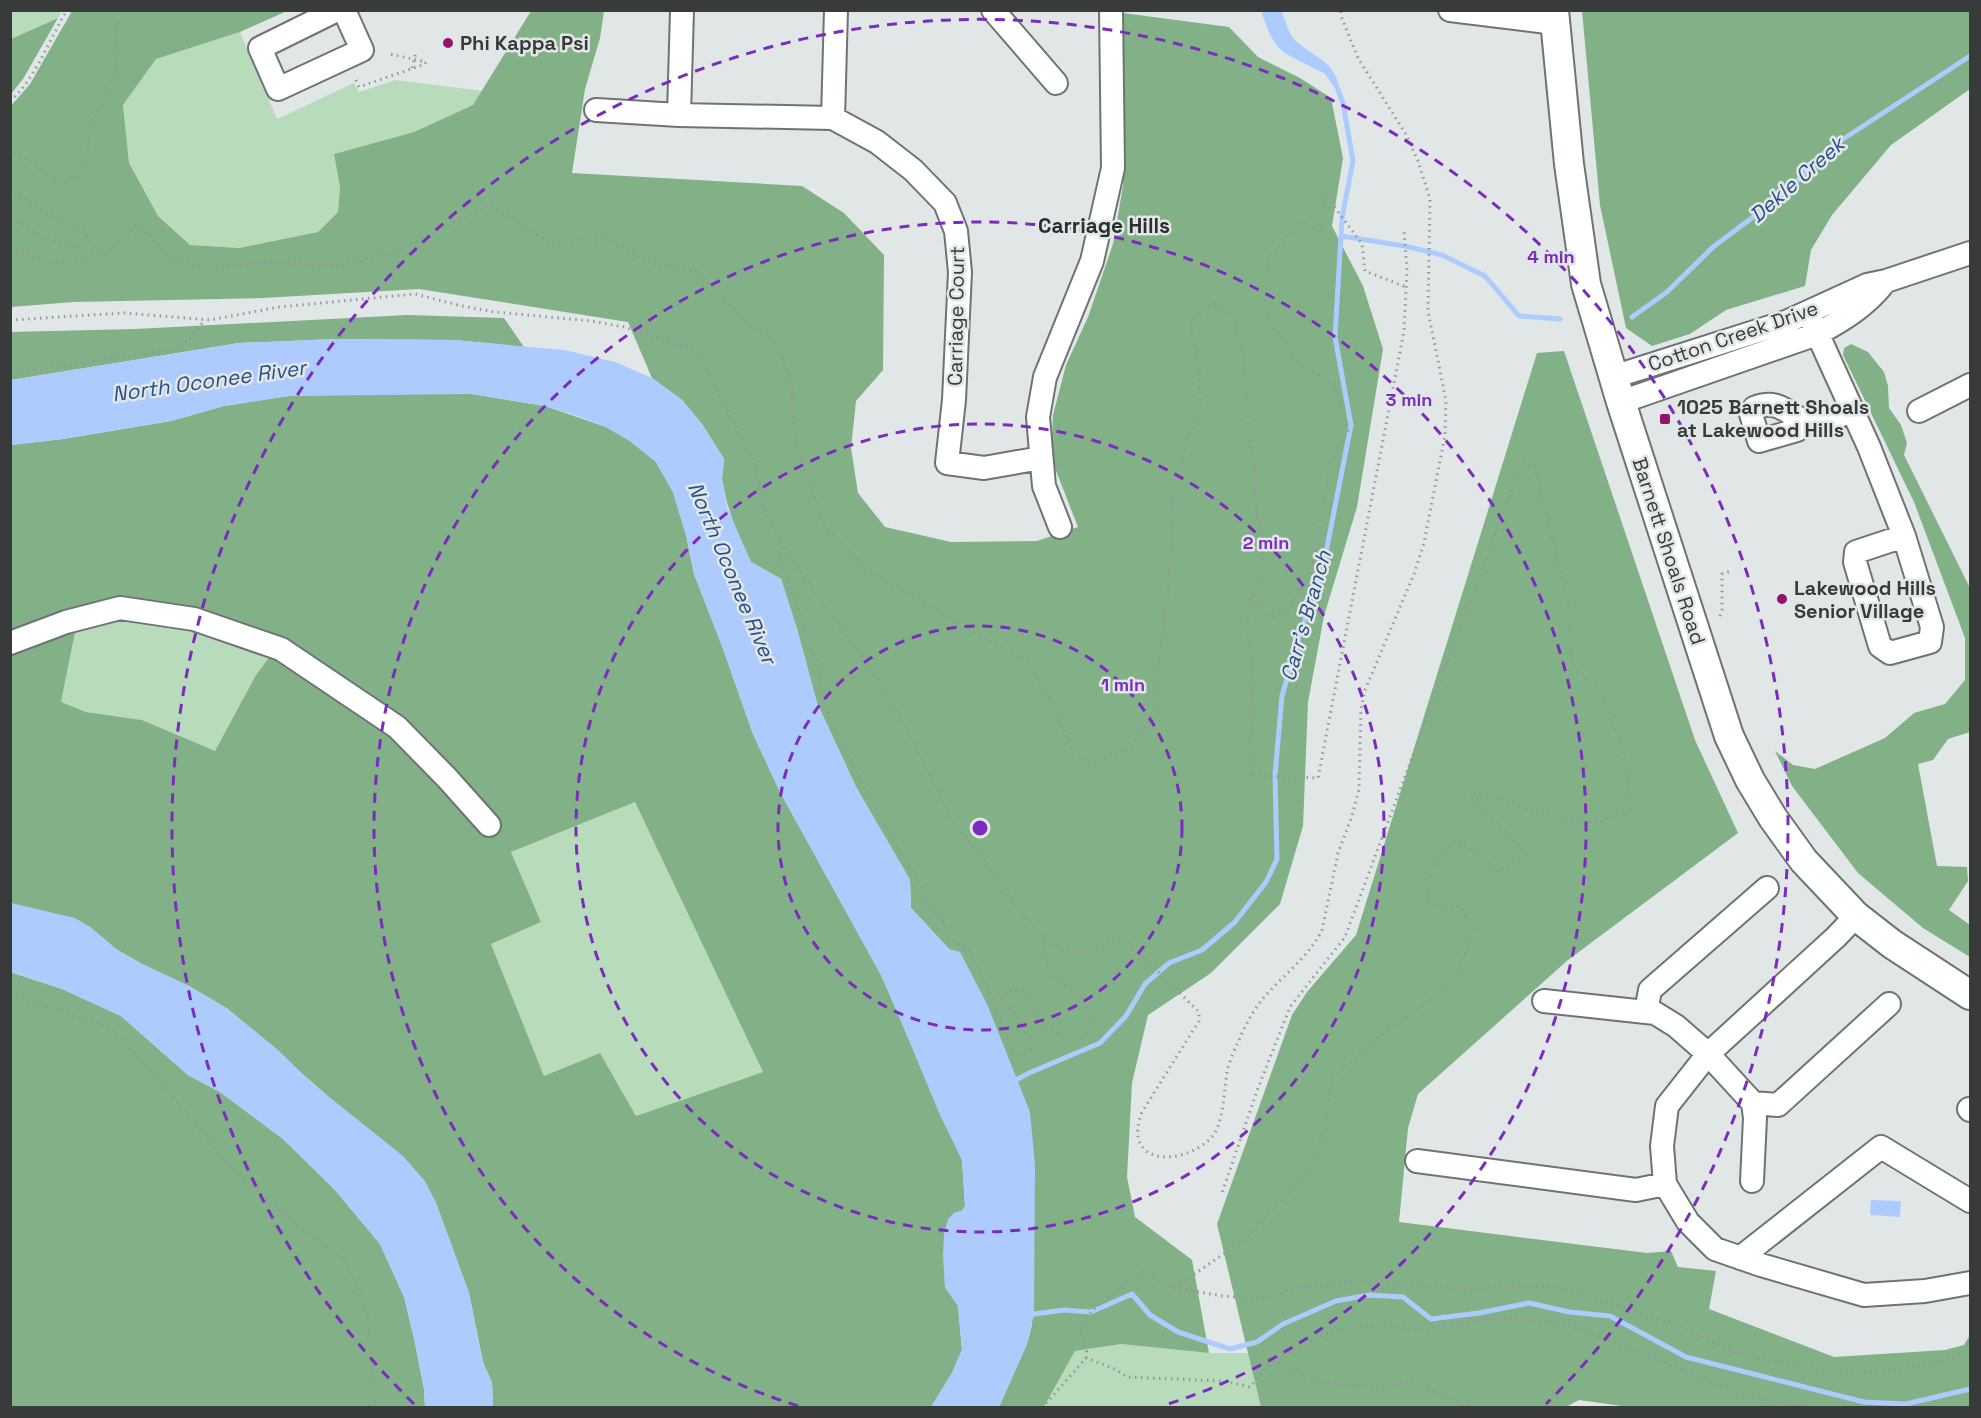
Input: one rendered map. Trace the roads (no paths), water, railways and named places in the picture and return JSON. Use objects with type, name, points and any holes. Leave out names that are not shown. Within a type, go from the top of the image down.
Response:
[{"type":"main road","name":"Barnett Shoals Road","points":[[1554,17],[1569,164],[1586,284],[1617,389],[1729,736],[1750,780],[1803,861],[1856,916],[1893,944],[1971,995]]},
{"type":"street","points":[[337,10],[260,48],[278,89],[362,50],[344,10]]},
{"type":"street","points":[[679,115],[682,10]]},
{"type":"street","points":[[833,118],[836,10]]},
{"type":"street","points":[[993,10],[1056,83]]},
{"type":"street","points":[[1060,526],[1044,486],[1038,417],[1045,377],[1092,261],[1113,168],[1112,10]]},
{"type":"street","points":[[1450,10],[1554,17]]},
{"type":"street","name":"Carriage Court","points":[[596,110],[679,115],[833,118],[877,142],[913,170],[945,203],[956,231],[960,272],[954,400],[947,463],[984,468],[1041,458]]},
{"type":"street","name":"Cotton Creek Drive","points":[[1617,389],[1813,323],[1846,318],[1873,297],[1886,281],[1953,257],[1971,253]]},
{"type":"street","points":[[1813,323],[1869,447],[1904,536],[1932,627],[1930,642],[1890,653],[1880,646],[1855,562],[1856,552],[1904,536]]},
{"type":"street","points":[[1919,411],[1971,385]]},
{"type":"street","points":[[1804,421],[1821,423],[1852,410]]},
{"type":"street","points":[[10,644],[66,622],[120,608],[194,619],[281,649],[397,727],[489,825]]},
{"type":"street","points":[[1646,1012],[1650,990],[1767,888]]},
{"type":"street","points":[[1856,916],[1708,1054],[1667,1106],[1662,1146],[1665,1184],[1688,1222],[1715,1249],[1740,1258],[1864,1295],[1925,1291],[1971,1283]]},
{"type":"street","points":[[1544,1001],[1655,1013],[1676,1026],[1708,1054],[1753,1103],[1755,1118],[1752,1181]]},
{"type":"street","points":[[1753,1103],[1778,1105],[1888,1004]]},
{"type":"street","points":[[1740,1258],[1881,1147],[1971,1202]]},
{"type":"street","points":[[1417,1161],[1636,1190],[1665,1184]]},
{"type":"water","points":[[1261,11],[1281,11],[1293,38],[1325,63],[1336,76],[1340,95],[1325,74],[1286,54],[1278,47],[1270,35]]},
{"type":"water","name":"North Oconee River","points":[[335,339],[454,340],[564,350],[615,362],[652,378],[682,400],[702,424],[724,459],[722,479],[727,507],[751,562],[781,579],[817,703],[856,787],[910,880],[911,908],[949,949],[960,952],[987,1004],[1030,1112],[1035,1165],[1034,1314],[1027,1344],[999,1407],[931,1407],[952,1373],[962,1350],[958,1306],[945,1287],[943,1256],[944,1234],[948,1219],[954,1213],[962,1211],[965,1206],[962,1160],[940,1115],[881,975],[780,792],[753,734],[694,574],[686,535],[673,492],[656,462],[630,441],[606,427],[580,417],[545,406],[472,394],[290,396],[224,406],[171,421],[11,445],[11,380],[239,343]]},
{"type":"water","points":[[11,903],[75,918],[90,927],[116,949],[189,986],[228,1009],[278,1050],[313,1084],[403,1156],[424,1180],[436,1203],[469,1293],[483,1362],[492,1383],[493,1407],[425,1407],[424,1389],[404,1297],[380,1244],[335,1190],[283,1139],[220,1092],[188,1075],[121,1016],[62,989],[11,972]]},
{"type":"water","points":[[1871,1200],[1901,1201],[1900,1217],[1870,1215]]},
{"type":"waterway","name":"Dekle Creek","points":[[1632,317],[1667,292],[1713,247],[1784,194],[1828,149],[1970,56]]},
{"type":"waterway","name":"Carr's Branch","points":[[1014,1081],[1100,1043],[1126,1016],[1145,984],[1169,963],[1202,950],[1235,922],[1266,882],[1277,859],[1275,775],[1282,696],[1300,634],[1322,573],[1351,425],[1335,337],[1342,218],[1353,161],[1343,103],[1338,90]]},
{"type":"waterway","points":[[1341,236],[1405,246],[1442,255],[1485,276],[1519,316],[1560,319]]},
{"type":"waterway","points":[[1030,1317],[1034,1314],[1064,1310],[1091,1312],[1132,1294],[1150,1315],[1178,1332],[1230,1349],[1257,1342],[1283,1324],[1336,1301],[1369,1295],[1403,1297],[1431,1319],[1479,1313],[1529,1303],[1569,1312],[1610,1316],[1686,1357],[1864,1402],[1906,1404],[1970,1389]]},
{"type":"place","name":"Phi Kappa Psi","points":[[448,43]]},
{"type":"place","name":"1025 Barnett Shoals at Lakewood Hills","points":[[1665,419]]},
{"type":"place","name":"Lakewood Hills Senior Village","points":[[1782,599]]},
{"type":"district","name":"Carriage Hills","points":[[1104,226]]}]
